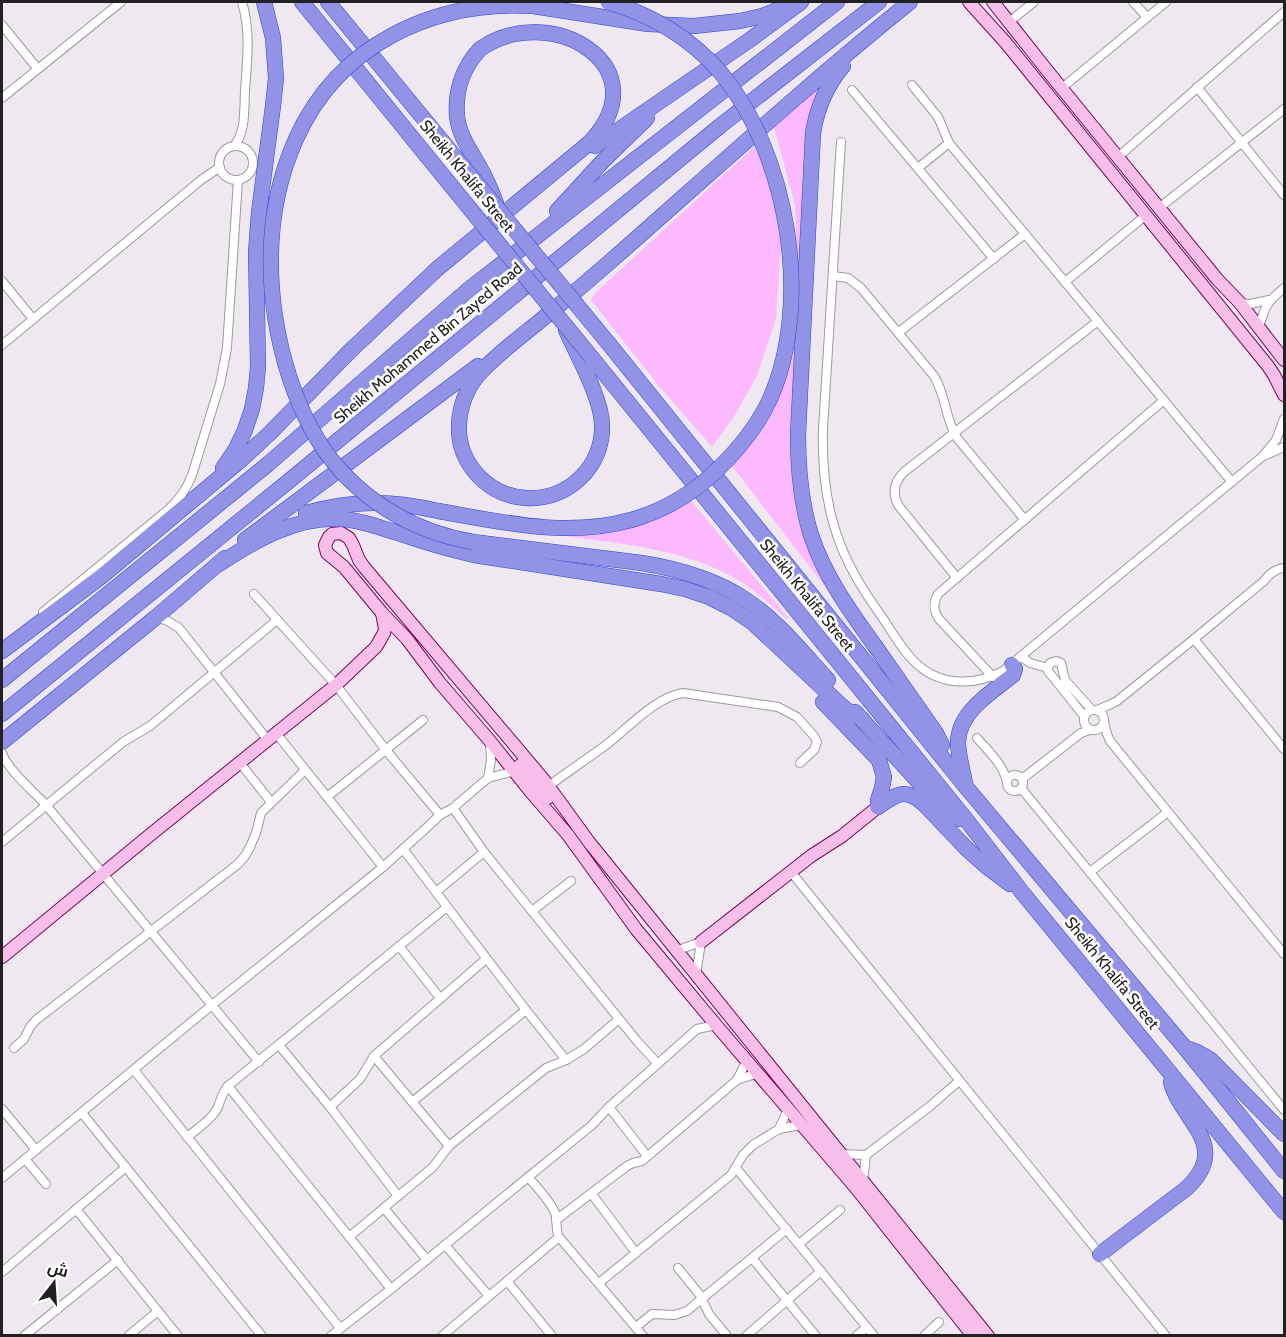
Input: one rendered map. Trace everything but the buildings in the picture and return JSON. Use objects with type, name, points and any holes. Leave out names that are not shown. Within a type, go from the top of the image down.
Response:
[{"type":"highway","points":[[210,485],[236,448],[245,430],[256,388],[258,222],[276,78],[271,25],[264,2]]},
{"type":"highway","name":"Sheikh Khalifa Street","points":[[302,2],[562,322],[587,362],[968,822],[1021,891],[1284,1212]]},
{"type":"highway","name":"Sheikh Khalifa Street","points":[[328,2],[609,344],[966,787],[1186,1048],[1284,1171]]},
{"type":"highway","points":[[232,552],[299,515],[368,502],[415,506],[522,525],[553,528],[601,526],[624,522],[672,503],[692,491],[743,443],[762,415],[778,377],[789,320],[790,255],[779,191],[760,136],[720,72],[684,39],[656,22],[608,2]]},
{"type":"highway","points":[[533,189],[751,39],[800,2]]},
{"type":"highway","points":[[800,2],[762,16],[740,21],[694,26],[648,24],[533,6],[497,4],[443,13],[393,33],[363,53],[331,84],[314,106],[297,137],[279,189],[273,226],[271,283],[275,320],[296,396],[311,428],[339,469],[364,493],[408,522],[440,535],[473,542],[664,567],[706,580],[746,600],[791,639],[939,805],[952,815],[968,822]]},
{"type":"highway","name":"Sheikh Mohammed Bin Zayed Road","points":[[2,680],[267,465],[468,290],[837,2]]},
{"type":"highway","name":"Sheikh Mohammed Bin Zayed Road","points":[[2,714],[711,134],[879,2]]},
{"type":"highway","points":[[587,362],[602,423],[598,450],[585,474],[564,490],[539,498],[512,496],[489,485],[479,477],[460,445],[458,430],[462,402],[477,376],[511,344],[592,278],[909,2]]},
{"type":"highway","points":[[5,648],[102,576],[257,445],[350,351],[437,269],[598,134],[605,122],[613,95],[609,68],[594,44],[567,27],[551,23],[534,23],[501,32],[481,48],[466,68],[459,84],[457,118],[461,135],[486,180],[498,209]]},
{"type":"highway","points":[[857,45],[824,95],[813,133],[798,435],[801,489],[807,521],[827,572],[847,606],[936,733],[947,762]]},
{"type":"highway","points":[[538,235],[575,190],[602,162],[690,81]]},
{"type":"highway","points":[[2,742],[155,618],[266,523],[511,344]]},
{"type":"highway","points":[[219,564],[263,537],[291,525],[317,519],[344,519],[490,558],[685,589],[731,608],[763,632],[847,711],[862,719]]},
{"type":"highway","points":[[623,578],[642,587],[683,597],[707,606],[731,618],[755,635],[875,754],[884,777],[878,807]]},
{"type":"highway","points":[[966,787],[958,750],[962,725],[970,711],[1013,675],[1017,661]]},
{"type":"highway","points":[[878,807],[897,795],[907,793],[916,797],[976,857],[1021,891]]},
{"type":"highway","points":[[1186,1048],[1211,1060],[1284,1134]]},
{"type":"highway","points":[[1100,1254],[1187,1188],[1199,1174],[1203,1165],[1205,1155],[1202,1136],[1175,1094],[1171,1073]]},
{"type":"street","points":[[2,98],[121,2]]},
{"type":"street","points":[[234,146],[245,148],[253,161],[251,172],[238,180],[224,174],[219,160],[222,153],[234,146],[242,131],[248,60],[247,25],[242,2]]},
{"type":"street","points":[[969,2],[1006,43],[1268,366],[1284,395]]},
{"type":"street","points":[[993,2],[1217,279],[1240,303],[1284,360]]},
{"type":"street","points":[[1009,22],[1034,2]]},
{"type":"street","points":[[1133,2],[1147,17]]},
{"type":"street","points":[[1062,88],[1166,2]]},
{"type":"street","points":[[1118,157],[1284,12]]},
{"type":"street","points":[[2,25],[37,68]]},
{"type":"street","points":[[1006,43],[1009,40],[1014,41],[1035,64],[1046,69]]},
{"type":"street","points":[[912,85],[938,117],[949,143],[1232,482]]},
{"type":"street","points":[[1197,87],[1284,195]]},
{"type":"street","points":[[852,90],[993,259]]},
{"type":"street","points":[[1159,208],[1284,109]]},
{"type":"street","points":[[841,142],[823,429],[823,462],[830,511],[845,557],[860,586],[903,648],[918,665],[937,677],[959,682],[982,680],[993,677],[1017,661],[1263,456],[1276,440],[1284,419]]},
{"type":"street","points":[[918,168],[949,143]]},
{"type":"street","points":[[2,345],[201,180],[220,167]]},
{"type":"street","points":[[5,648],[27,624],[170,509],[182,496],[192,475],[220,384],[227,348],[238,180]]},
{"type":"street","points":[[1065,282],[1145,216]]},
{"type":"street","points":[[899,332],[1025,234]]},
{"type":"street","points":[[833,276],[848,278],[857,284],[899,332],[938,382],[954,433],[1025,520]]},
{"type":"street","points":[[2,281],[33,319]]},
{"type":"street","points":[[1259,327],[1269,300],[1284,288]]},
{"type":"street","points":[[1240,303],[1250,304],[1269,300]]},
{"type":"street","points":[[957,578],[898,505],[894,494],[900,476],[1098,321]]},
{"type":"street","points":[[993,677],[936,615],[934,604],[936,599],[942,590],[1164,400]]},
{"type":"street","points":[[1263,456],[1284,447]]},
{"type":"street","points":[[974,1335],[856,1188],[636,929],[568,835],[440,683],[407,639],[344,567],[327,553],[326,540],[332,534],[341,533],[349,538],[359,560],[385,593],[549,786],[612,871],[988,1335]]},
{"type":"street","points":[[1110,741],[1087,728],[1084,722],[1091,712],[1117,701],[1274,571],[1284,568]]},
{"type":"street","points":[[1264,581],[1284,573]]},
{"type":"street","points":[[254,594],[336,686],[440,814]]},
{"type":"street","points":[[2,957],[336,686],[376,647],[385,629],[382,613]]},
{"type":"street","points":[[155,618],[175,624],[215,673],[306,770],[383,867]]},
{"type":"street","points":[[2,842],[123,742],[150,726],[277,620]]},
{"type":"street","points":[[376,647],[393,639],[407,639]]},
{"type":"street","points":[[1194,639],[1284,749]]},
{"type":"street","points":[[1017,661],[1048,668]]},
{"type":"street","points":[[1091,712],[1067,682],[1061,663],[1052,661],[1048,671],[1091,712],[1102,714],[1110,741],[1284,954]]},
{"type":"street","points":[[549,786],[663,700],[683,693],[771,705],[791,713],[802,722],[817,742],[814,750],[800,763]]},
{"type":"street","points":[[999,763],[1008,788],[1013,791],[1020,781],[1083,732],[1099,729],[1117,701]]},
{"type":"street","points":[[327,797],[423,720]]},
{"type":"street","points":[[977,738],[999,763],[1020,781],[1090,872],[1284,1110]]},
{"type":"street","points":[[488,778],[491,760],[490,741]]},
{"type":"street","points":[[490,741],[502,743],[559,811],[571,818]]},
{"type":"street","points":[[2,753],[13,770],[46,805],[259,1062]]},
{"type":"street","points":[[240,763],[271,802]]},
{"type":"street","points":[[14,1048],[24,1039],[36,1020],[242,861],[256,833],[259,816],[306,770]]},
{"type":"street","points":[[2,1178],[383,867],[440,814],[453,808],[488,778],[515,771]]},
{"type":"street","points":[[1007,782],[1009,777],[1020,781]]},
{"type":"street","points":[[678,950],[701,942],[878,807]]},
{"type":"street","points":[[453,808],[484,852],[658,1064]]},
{"type":"street","points":[[1090,872],[1168,812]]},
{"type":"street","points":[[403,849],[566,1060]]},
{"type":"street","points":[[436,892],[484,852]]},
{"type":"street","points":[[791,872],[1166,1335]]},
{"type":"street","points":[[532,911],[572,881]]},
{"type":"street","points":[[187,1137],[214,1113],[228,1086],[447,907]]},
{"type":"street","points":[[696,975],[701,942]]},
{"type":"street","points":[[399,946],[440,998]]},
{"type":"street","points":[[330,1107],[360,1079],[374,1056],[486,959]]},
{"type":"street","points":[[412,1102],[526,1010]]},
{"type":"street","points":[[331,1335],[592,1125],[609,1107],[697,1029],[704,1010]]},
{"type":"street","points":[[349,1237],[433,1167],[449,1146],[546,1068],[584,1049],[619,1019]]},
{"type":"street","points":[[697,1029],[716,1025]]},
{"type":"street","points":[[279,1045],[398,1196]]},
{"type":"street","points":[[374,1056],[449,1146]]},
{"type":"street","points":[[737,1080],[747,1060]]},
{"type":"street","points":[[134,1070],[340,1328]]},
{"type":"street","points":[[556,1220],[627,1166],[633,1162],[642,1161],[737,1080],[758,1073]]},
{"type":"street","points":[[842,1154],[866,1155],[959,1081]]},
{"type":"street","points":[[228,1086],[391,1289]]},
{"type":"street","points":[[609,1107],[647,1156]]},
{"type":"street","points":[[2,1108],[36,1150]]},
{"type":"street","points":[[779,1129],[788,1109]]},
{"type":"street","points":[[82,1113],[262,1335]]},
{"type":"street","points":[[599,1283],[728,1178],[747,1150],[779,1129],[801,1125]]},
{"type":"street","points":[[863,1181],[866,1155]]},
{"type":"street","points":[[25,1159],[46,1184]]},
{"type":"street","points":[[2,1272],[126,1167]]},
{"type":"street","points":[[736,1168],[874,1335]]},
{"type":"street","points":[[528,1177],[553,1208],[559,1237],[643,1335]]},
{"type":"street","points":[[591,1193],[636,1253]]},
{"type":"street","points":[[384,1208],[427,1260]]},
{"type":"street","points":[[76,1209],[178,1335]]},
{"type":"street","points":[[799,1244],[840,1210]]},
{"type":"street","points":[[636,1327],[652,1314],[678,1314],[687,1311],[787,1229]]},
{"type":"street","points":[[442,1335],[559,1237]]},
{"type":"street","points":[[445,1245],[489,1296]]},
{"type":"street","points":[[752,1258],[816,1335]]},
{"type":"street","points":[[24,1335],[117,1260]]},
{"type":"street","points":[[678,1268],[702,1299],[709,1314],[727,1335]]},
{"type":"street","points":[[746,1335],[821,1271]]},
{"type":"street","points":[[507,1281],[552,1335]]},
{"type":"street","points":[[128,1335],[158,1311]]},
{"type":"street","points":[[924,1335],[939,1322]]},
{"type":"street","points":[[856,1335],[867,1327]]},
{"type":"sand","points":[[822,83],[795,423],[818,567],[830,593],[732,466],[759,432],[798,279],[795,205],[774,127]]},
{"type":"sand","points":[[756,145],[774,197],[781,244],[776,318],[757,376],[733,418],[712,447],[659,386],[591,300],[594,294]]},
{"type":"sand","points":[[689,498],[789,619],[740,581],[697,561],[652,549],[558,535]]}]
